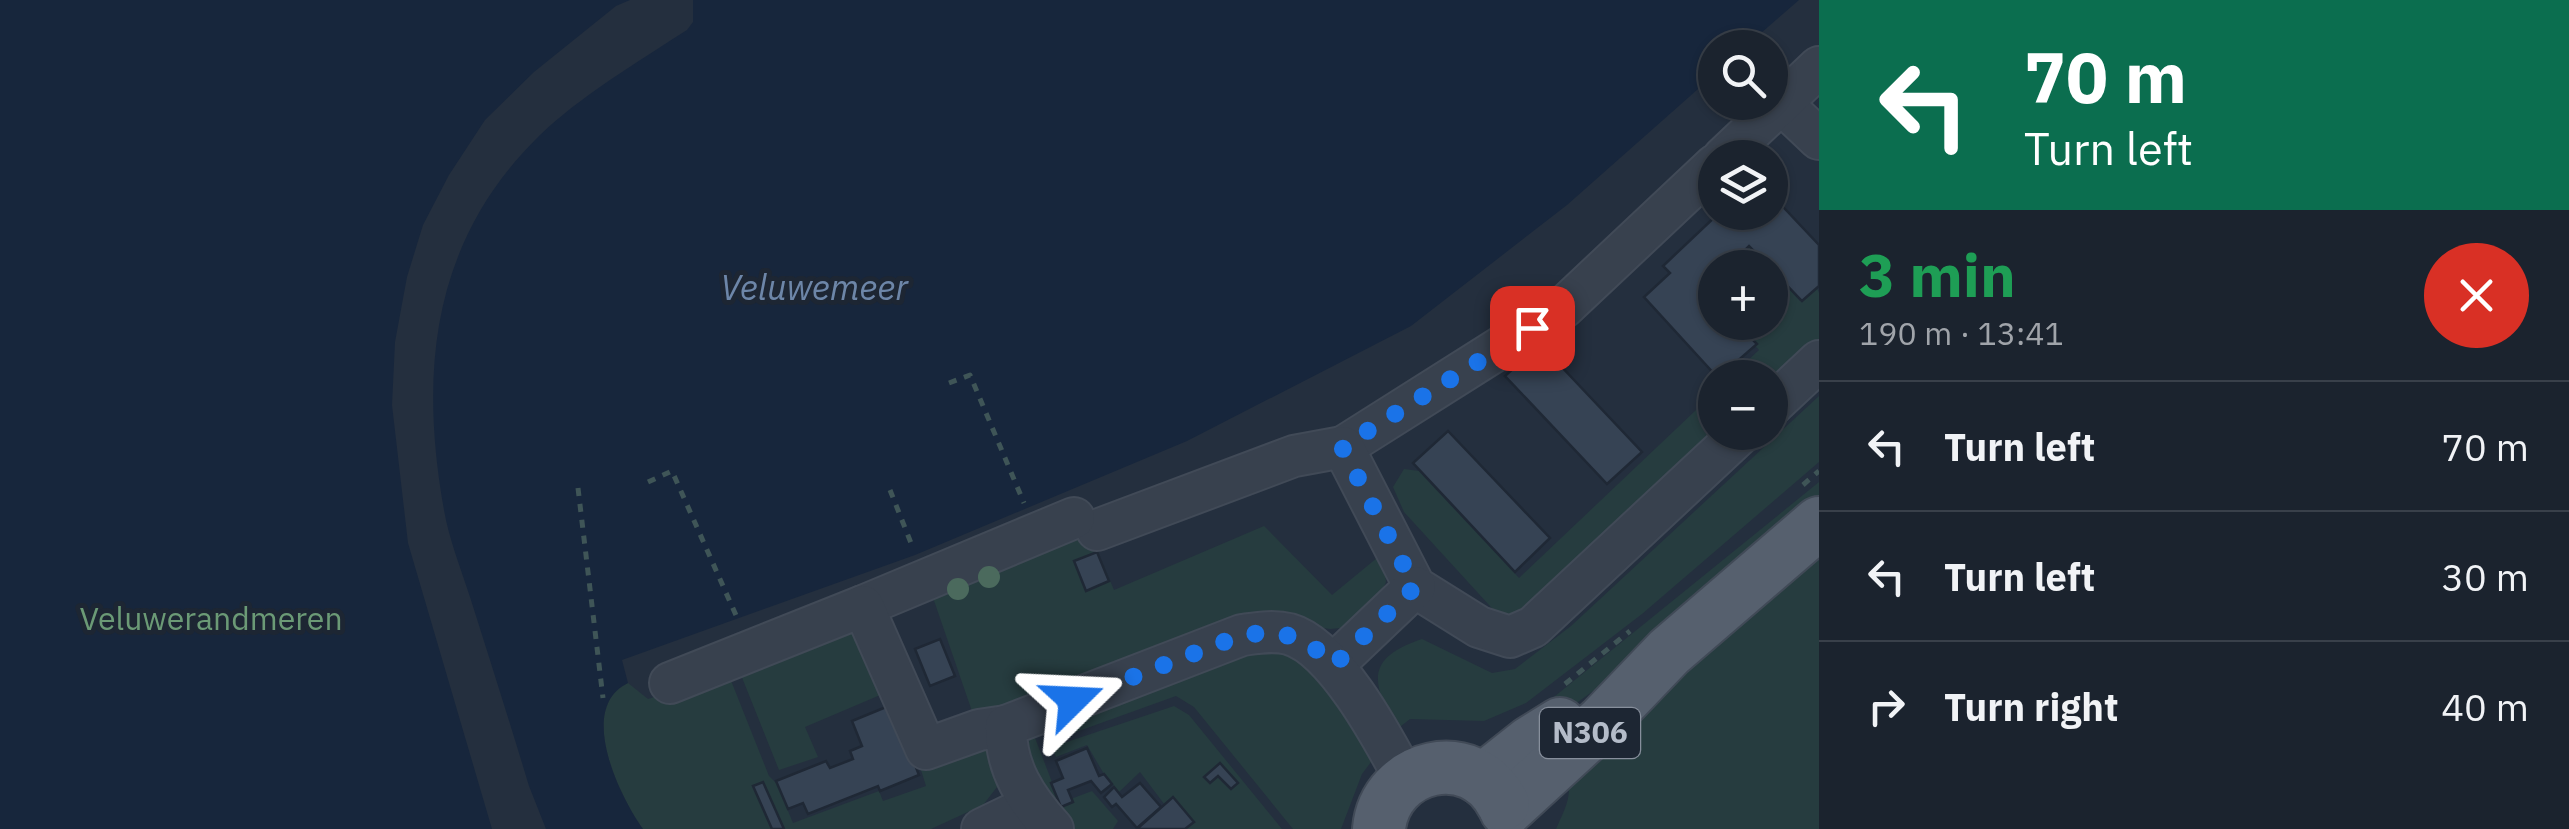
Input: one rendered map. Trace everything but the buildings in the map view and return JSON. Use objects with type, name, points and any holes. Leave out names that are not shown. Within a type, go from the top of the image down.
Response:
[{"type":"main road","name":"N306","points":[[1405,779],[1429,768],[1472,773],[1500,806],[1602,722],[1670,652],[1819,524]]},
{"type":"main road","points":[[1378,829],[1388,798],[1405,779]]},
{"type":"street","points":[[1788,97],[1819,68]]},
{"type":"street","points":[[1788,109],[1819,139]]},
{"type":"street","points":[[1742,140],[1764,120]]},
{"type":"street","points":[[670,683],[1035,533],[1086,524],[1294,456],[1342,447],[1563,308],[1698,181]]},
{"type":"street","points":[[1788,389],[1819,361]]},
{"type":"street","points":[[1342,447],[1415,587],[1480,627],[1510,638],[1533,627],[1723,450]]},
{"type":"street","points":[[1334,665],[1415,587]]},
{"type":"street","points":[[862,606],[926,749],[978,730],[1006,726],[1242,635],[1268,632],[1290,634],[1314,646],[1334,665],[1405,779]]},
{"type":"street","points":[[982,829],[1043,817],[1011,768],[1005,746],[1006,726]]},
{"type":"path","points":[[949,383],[970,375],[1035,533]]},
{"type":"path","points":[[648,482],[672,471],[750,651]]},
{"type":"path","points":[[578,488],[603,698]]},
{"type":"path","points":[[890,490],[925,580]]},
{"type":"green space","points":[[1788,288],[1800,301],[1817,288],[1819,339],[1810,352],[1788,373],[1788,360],[1748,360],[1759,350],[1750,340],[1788,340]]},
{"type":"green space","points":[[1819,396],[1819,462],[1642,614],[1526,703],[1484,721],[1410,719],[1396,730],[1382,699],[1378,674],[1390,655],[1422,639],[1492,673],[1515,669],[1571,626],[1761,450],[1788,450],[1788,425]]},
{"type":"green space","points":[[1698,408],[1698,448],[1521,619],[1500,617],[1404,512],[1393,487],[1404,469],[1419,471],[1519,578]]},
{"type":"green space","points":[[1819,482],[1819,501],[1643,655],[1535,733],[1528,718]]},
{"type":"green space","points":[[1087,526],[1114,590],[1264,526],[1332,595],[1383,553],[1386,582],[1350,627],[1330,629],[1258,618],[976,723],[929,586]]},
{"type":"green space","points":[[1819,549],[1819,829],[1556,829],[1569,792],[1561,770]]},
{"type":"green space","points":[[842,623],[871,635],[892,690],[805,727],[818,757],[779,770],[737,665]]},
{"type":"green space","points":[[1261,643],[1305,656],[1374,758],[1362,774],[1341,829],[1293,829],[1194,707],[1176,696],[1051,741],[1046,718]]},
{"type":"green space","points":[[728,673],[769,776],[777,784],[793,823],[879,791],[883,801],[926,786],[921,770],[995,742],[1004,778],[983,805],[931,829],[643,829],[614,775],[607,753],[605,712],[613,695],[628,683],[648,699]]},
{"type":"green space","points":[[1174,706],[1189,715],[1282,829],[1183,829],[1140,772],[1119,792],[1087,745],[1056,757],[1052,747]]},
{"type":"green space","points":[[1032,730],[1060,803],[1092,791],[1118,821],[1113,829],[1063,829],[1025,760]]},
{"type":"water","name":"Veluwerandmeren","points":[[0,0],[630,0],[616,6],[534,72],[485,120],[449,175],[423,225],[407,277],[395,342],[392,405],[408,543],[492,829],[0,829]]},
{"type":"water","name":"Veluwemeer","points":[[693,0],[1799,0],[1765,30],[1698,30],[1698,89],[1567,205],[1411,326],[1187,441],[915,555],[622,660],[628,683],[613,695],[605,712],[604,732],[614,775],[643,829],[546,829],[446,521],[433,407],[442,310],[455,264],[476,219],[503,176],[572,107],[687,30],[693,22]]},
{"type":"route","points":[[1073,700],[1242,635],[1290,634],[1314,646],[1334,665],[1415,587],[1342,447],[1532,328]]}]
